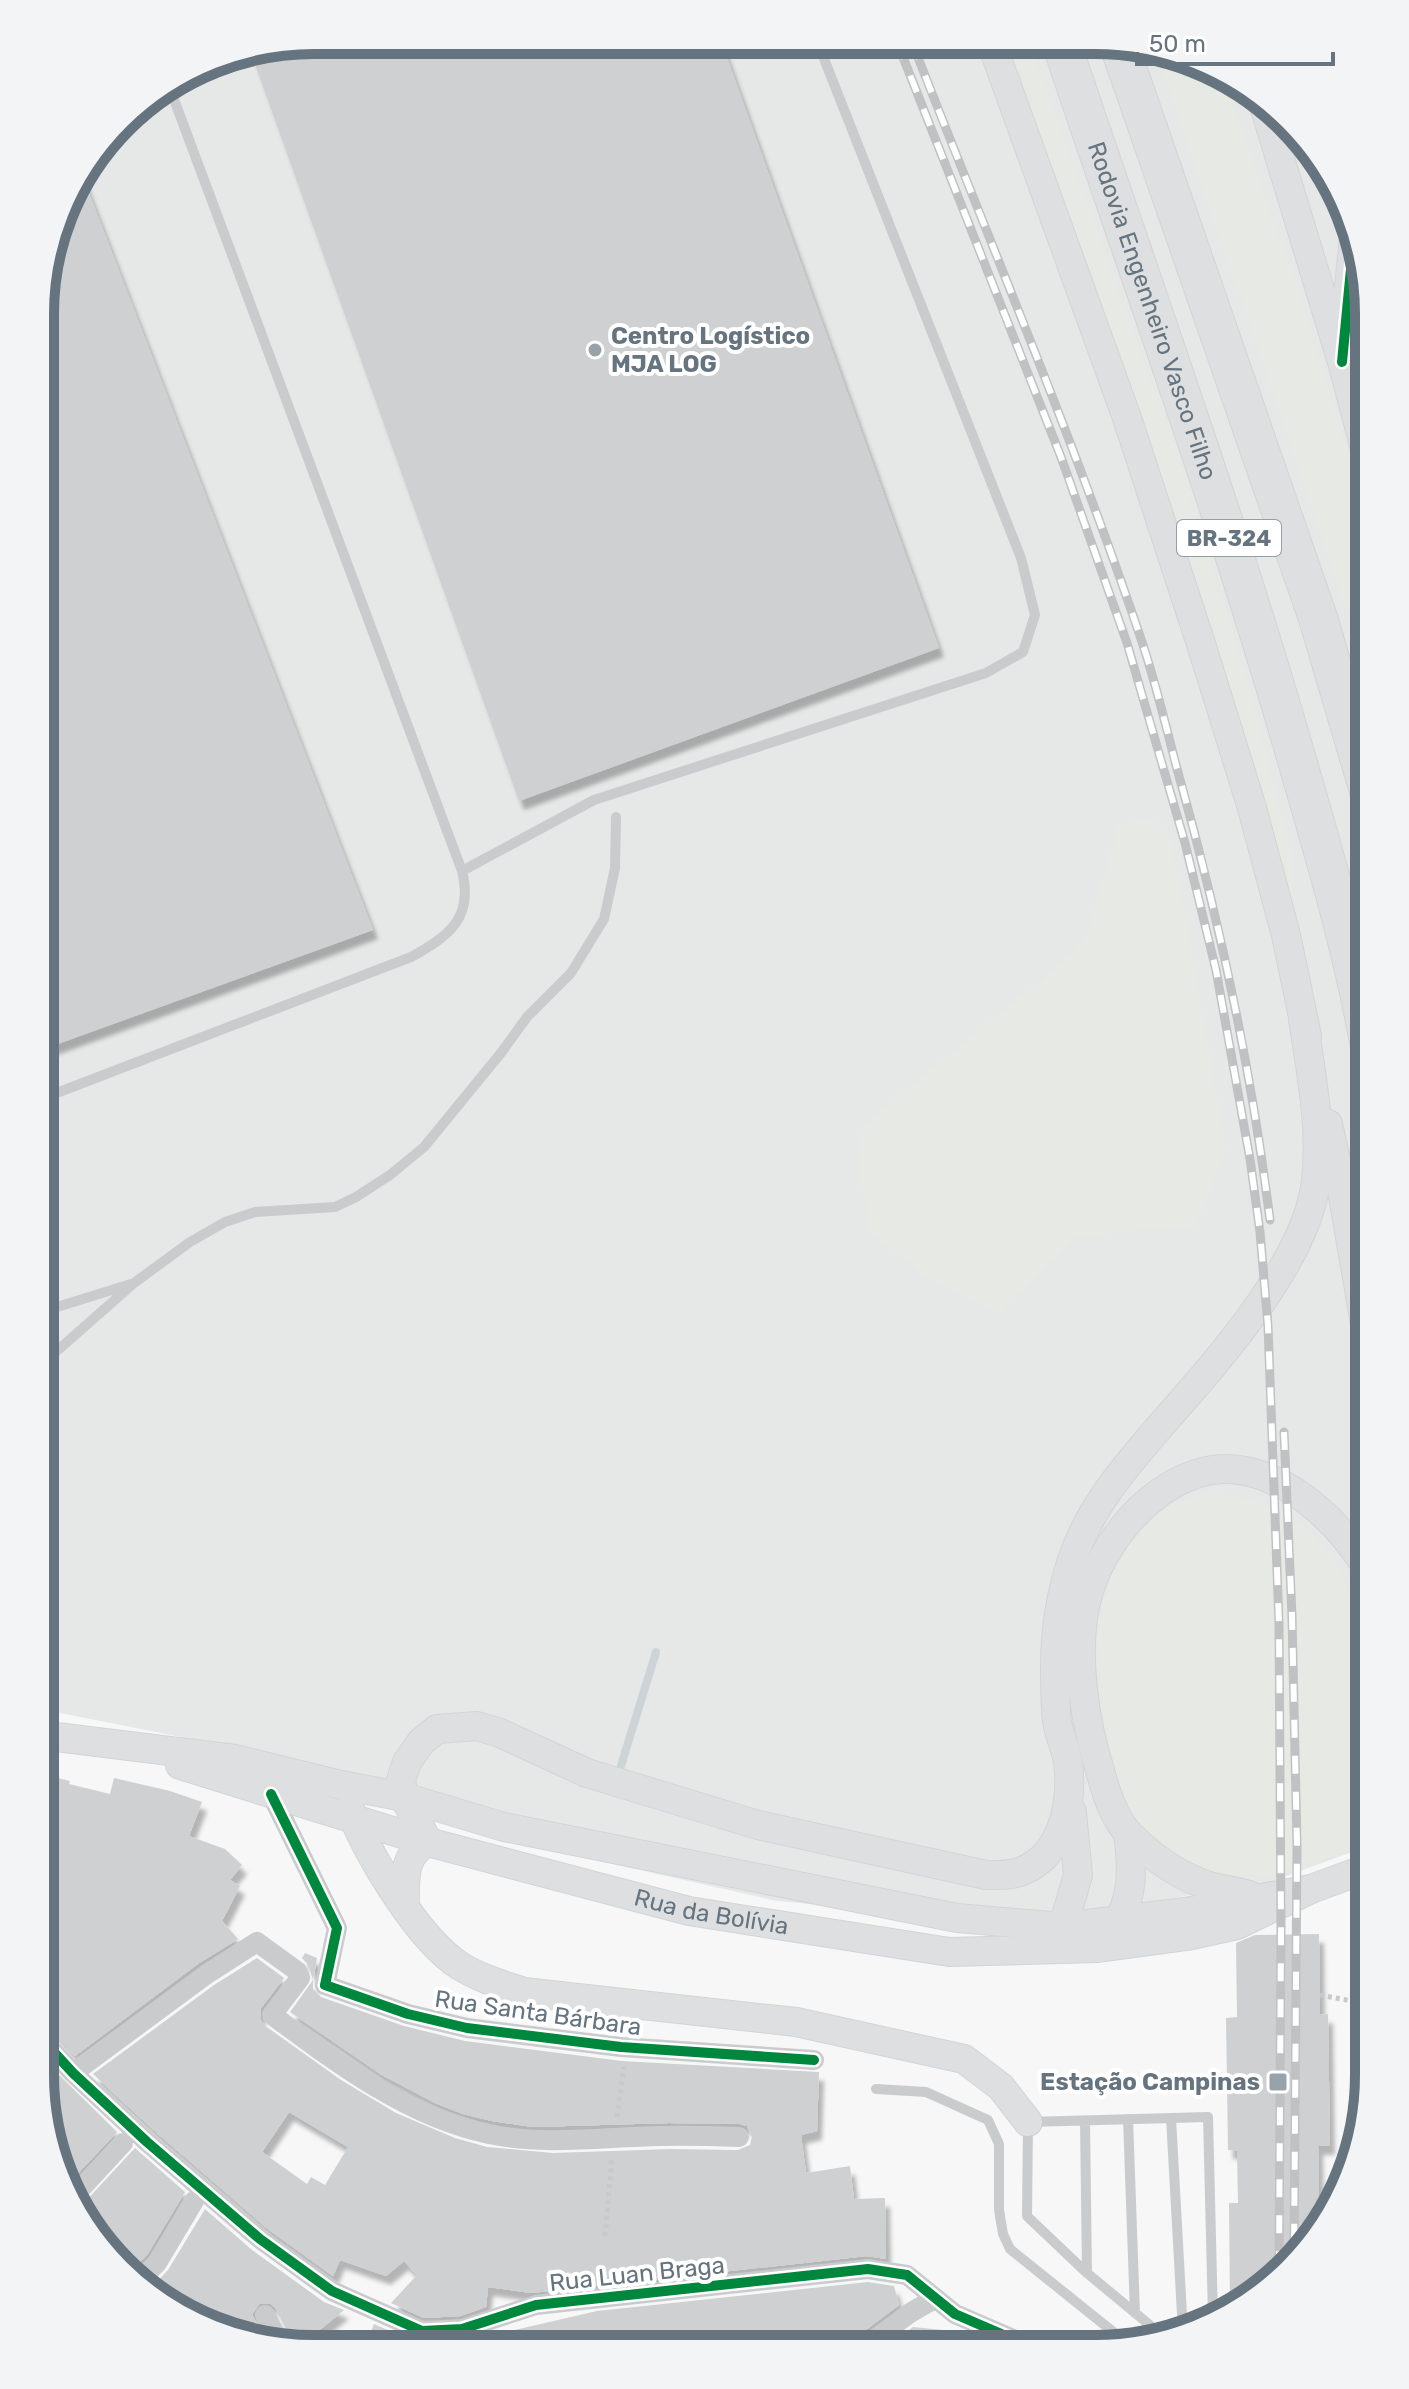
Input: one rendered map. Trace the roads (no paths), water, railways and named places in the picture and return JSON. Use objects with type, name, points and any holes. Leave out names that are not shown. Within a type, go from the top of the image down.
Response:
[{"type":"highway","name":"Rodovia Engenheiro Vasco Filho","points":[[1065,54],[1181,389],[1267,658],[1355,965]]},
{"type":"highway","name":"BR-324","points":[[1123,56],[1318,618],[1355,743]]},
{"type":"highway","points":[[1318,618],[1355,703]]},
{"type":"main road","points":[[995,54],[1127,418],[1252,808],[1286,935],[1339,1173],[1354,1263]]},
{"type":"main road","points":[[1269,121],[1355,411]]},
{"type":"main road","points":[[1342,362],[1351,269]]},
{"type":"main road","points":[[1063,1927],[1078,1875],[1068,1762],[1057,1724],[1055,1665],[1060,1609],[1072,1559],[1095,1508],[1125,1467],[1221,1357],[1251,1317],[1298,1236],[1316,1184],[1318,1140],[1303,1019]]},
{"type":"main road","points":[[1098,1948],[1119,1921],[1131,1890],[1132,1861],[1128,1834],[1108,1798],[1091,1740],[1082,1686],[1083,1630],[1088,1592],[1105,1550],[1151,1497],[1189,1477],[1222,1469],[1250,1471],[1280,1484],[1308,1502],[1354,1546]]},
{"type":"main road","points":[[405,1906],[407,1866],[412,1854],[428,1842],[404,1797],[401,1780],[407,1762],[421,1742],[437,1729],[477,1726],[500,1733],[587,1773],[758,1825],[986,1875],[1021,1872],[1033,1865],[1060,1838],[1068,1788]]},
{"type":"main road","name":"Rua da Bolívia","points":[[54,1737],[235,1759],[404,1797],[504,1827],[957,1918],[1063,1927],[1185,1912],[1319,1886]]},
{"type":"main road","name":"Rua da Bolívia","points":[[122,1747],[428,1842],[689,1911],[949,1952],[1098,1948],[1187,1936],[1237,1925],[1319,1886],[1354,1873]]},
{"type":"main road","points":[[341,1785],[377,1866],[433,1940],[459,1965],[524,1992],[796,2022],[964,2059],[1001,2087],[1028,2122]]},
{"type":"main road","points":[[1128,1834],[1185,1876],[1211,1887],[1257,1897]]},
{"type":"street","name":"Rua Santa Bárbara","points":[[271,1794],[337,1928],[325,1985],[408,2014],[467,2028],[621,2047],[814,2060]]},
{"type":"street","points":[[73,2073],[207,1974],[257,1942],[297,1971],[300,1978],[272,2015],[319,2051],[425,2114],[490,2134],[532,2140],[739,2137]]},
{"type":"street","name":"Rua Luan Braga","points":[[54,2052],[147,2142],[260,2239],[332,2291],[422,2331],[462,2329],[536,2305],[868,2269],[907,2275],[955,2314],[1004,2335]]},
{"type":"street","points":[[81,2188],[123,2143]]},
{"type":"street","points":[[147,2273],[157,2263],[194,2201]]},
{"type":"street","points":[[880,2335],[934,2299]]},
{"type":"street","points":[[265,2315],[274,2332]]},
{"type":"lane","points":[[462,871],[594,800],[986,673],[1023,652],[1035,615],[1021,558],[822,54]]},
{"type":"lane","points":[[54,1094],[411,957],[435,944],[451,929],[464,911],[467,891],[173,97]]},
{"type":"lane","points":[[54,1354],[134,1283],[190,1242],[225,1222],[255,1212],[335,1207],[390,1175],[424,1147],[527,1017],[571,973],[604,919],[615,868],[616,817]]},
{"type":"lane","points":[[54,1308],[134,1283]]},
{"type":"lane","points":[[876,2089],[926,2092],[988,2120],[999,2144],[999,2210],[1003,2234],[1010,2249],[1116,2334]]},
{"type":"lane","points":[[1153,2328],[1087,2273],[1027,2216],[1028,2122],[1208,2117],[1213,2306]]},
{"type":"lane","points":[[1171,2118],[1182,2319]]},
{"type":"lane","points":[[1128,2119],[1135,2313]]},
{"type":"lane","points":[[1085,2121],[1087,2273]]},
{"type":"waterway","points":[[620,1769],[656,1652]]},
{"type":"railway","points":[[902,54],[1061,457],[1127,643],[1185,843],[1216,970],[1250,1159],[1268,1326],[1279,1624],[1279,2259]]},
{"type":"railway","points":[[917,54],[1087,488],[1151,670],[1206,877],[1232,991],[1270,1220]]},
{"type":"railway","points":[[1284,1432],[1297,1845],[1294,2241]]},
{"type":"place","name":"Centro Logístico MJA LOG","points":[[595,350]]},
{"type":"place","name":"Estação Campinas","points":[[1278,2082]]}]
